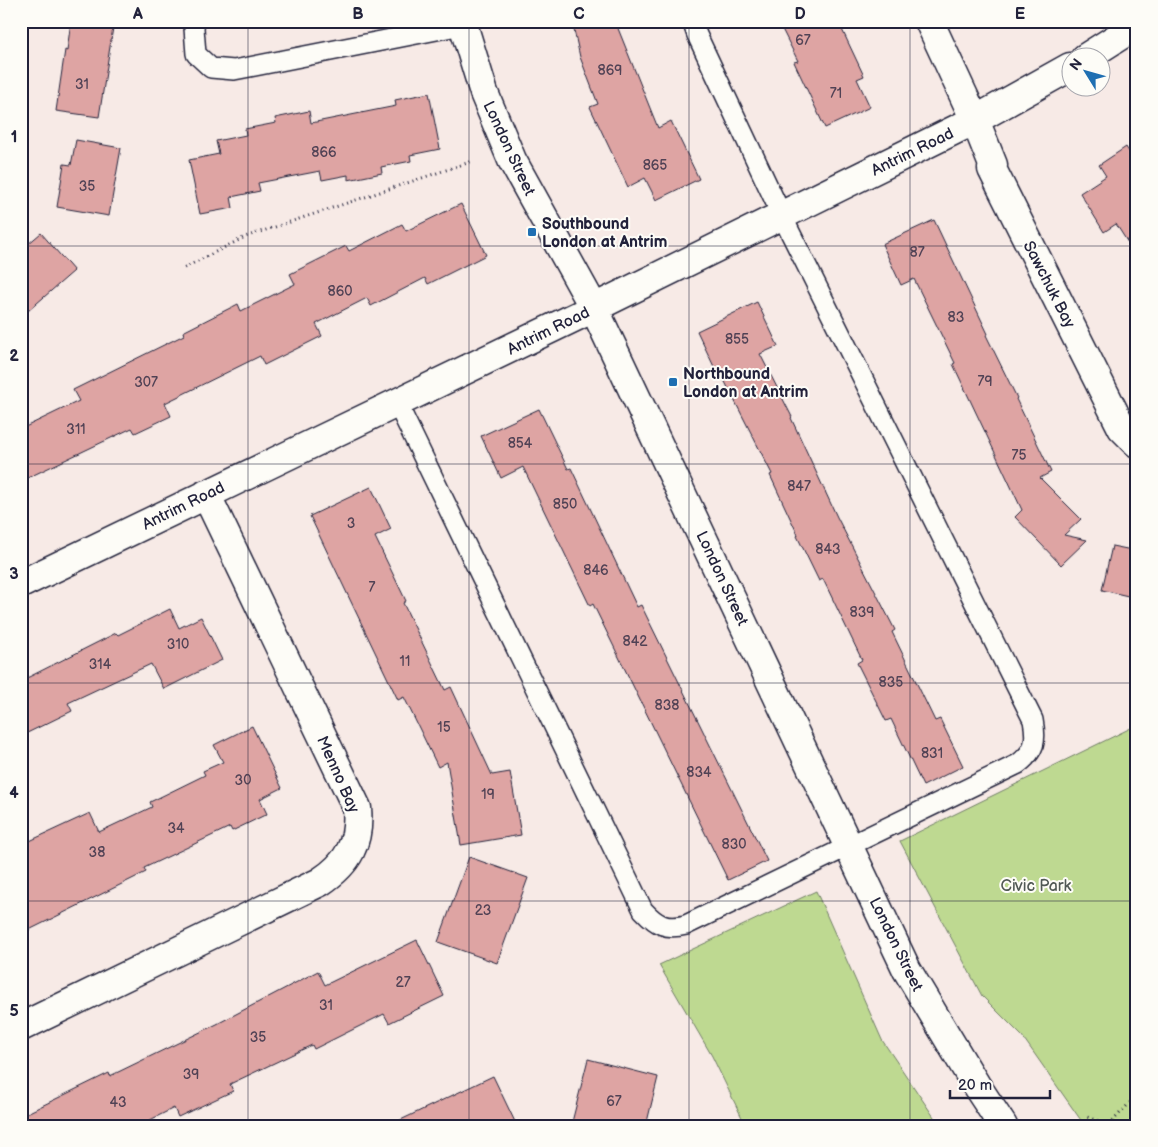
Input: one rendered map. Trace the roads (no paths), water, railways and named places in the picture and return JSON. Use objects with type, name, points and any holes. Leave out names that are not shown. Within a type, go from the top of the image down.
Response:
[{"type":"street","name":"Sawchuk Bay","points":[[929,21],[975,120],[993,165],[992,169],[1023,232],[1122,428],[1137,443]]},
{"type":"street","name":"London Street","points":[[462,23],[484,93],[512,160],[594,308],[907,970],[976,1085],[1003,1126]]},
{"type":"street","points":[[1100,48],[1137,24]]},
{"type":"street","name":"Antrim Road","points":[[21,584],[782,216],[975,120],[1060,73]]},
{"type":"street","name":"Menno Bay","points":[[21,1027],[320,882],[344,863],[352,850],[357,836],[357,808],[206,494]]},
{"type":"lane","points":[[195,21],[196,54],[211,68],[234,70],[462,23]]},
{"type":"lane","points":[[398,403],[638,901],[652,920],[663,927],[675,928],[686,925],[1018,764],[1028,756],[1034,745],[1033,720],[782,216],[692,21]]},
{"type":"place","name":"Southbound London at Antrim","points":[[532,232]]},
{"type":"place","name":"Northbound London at Antrim","points":[[673,382]]},
{"type":"park label","name":"Civic Park","points":[[1036,885]]}]
